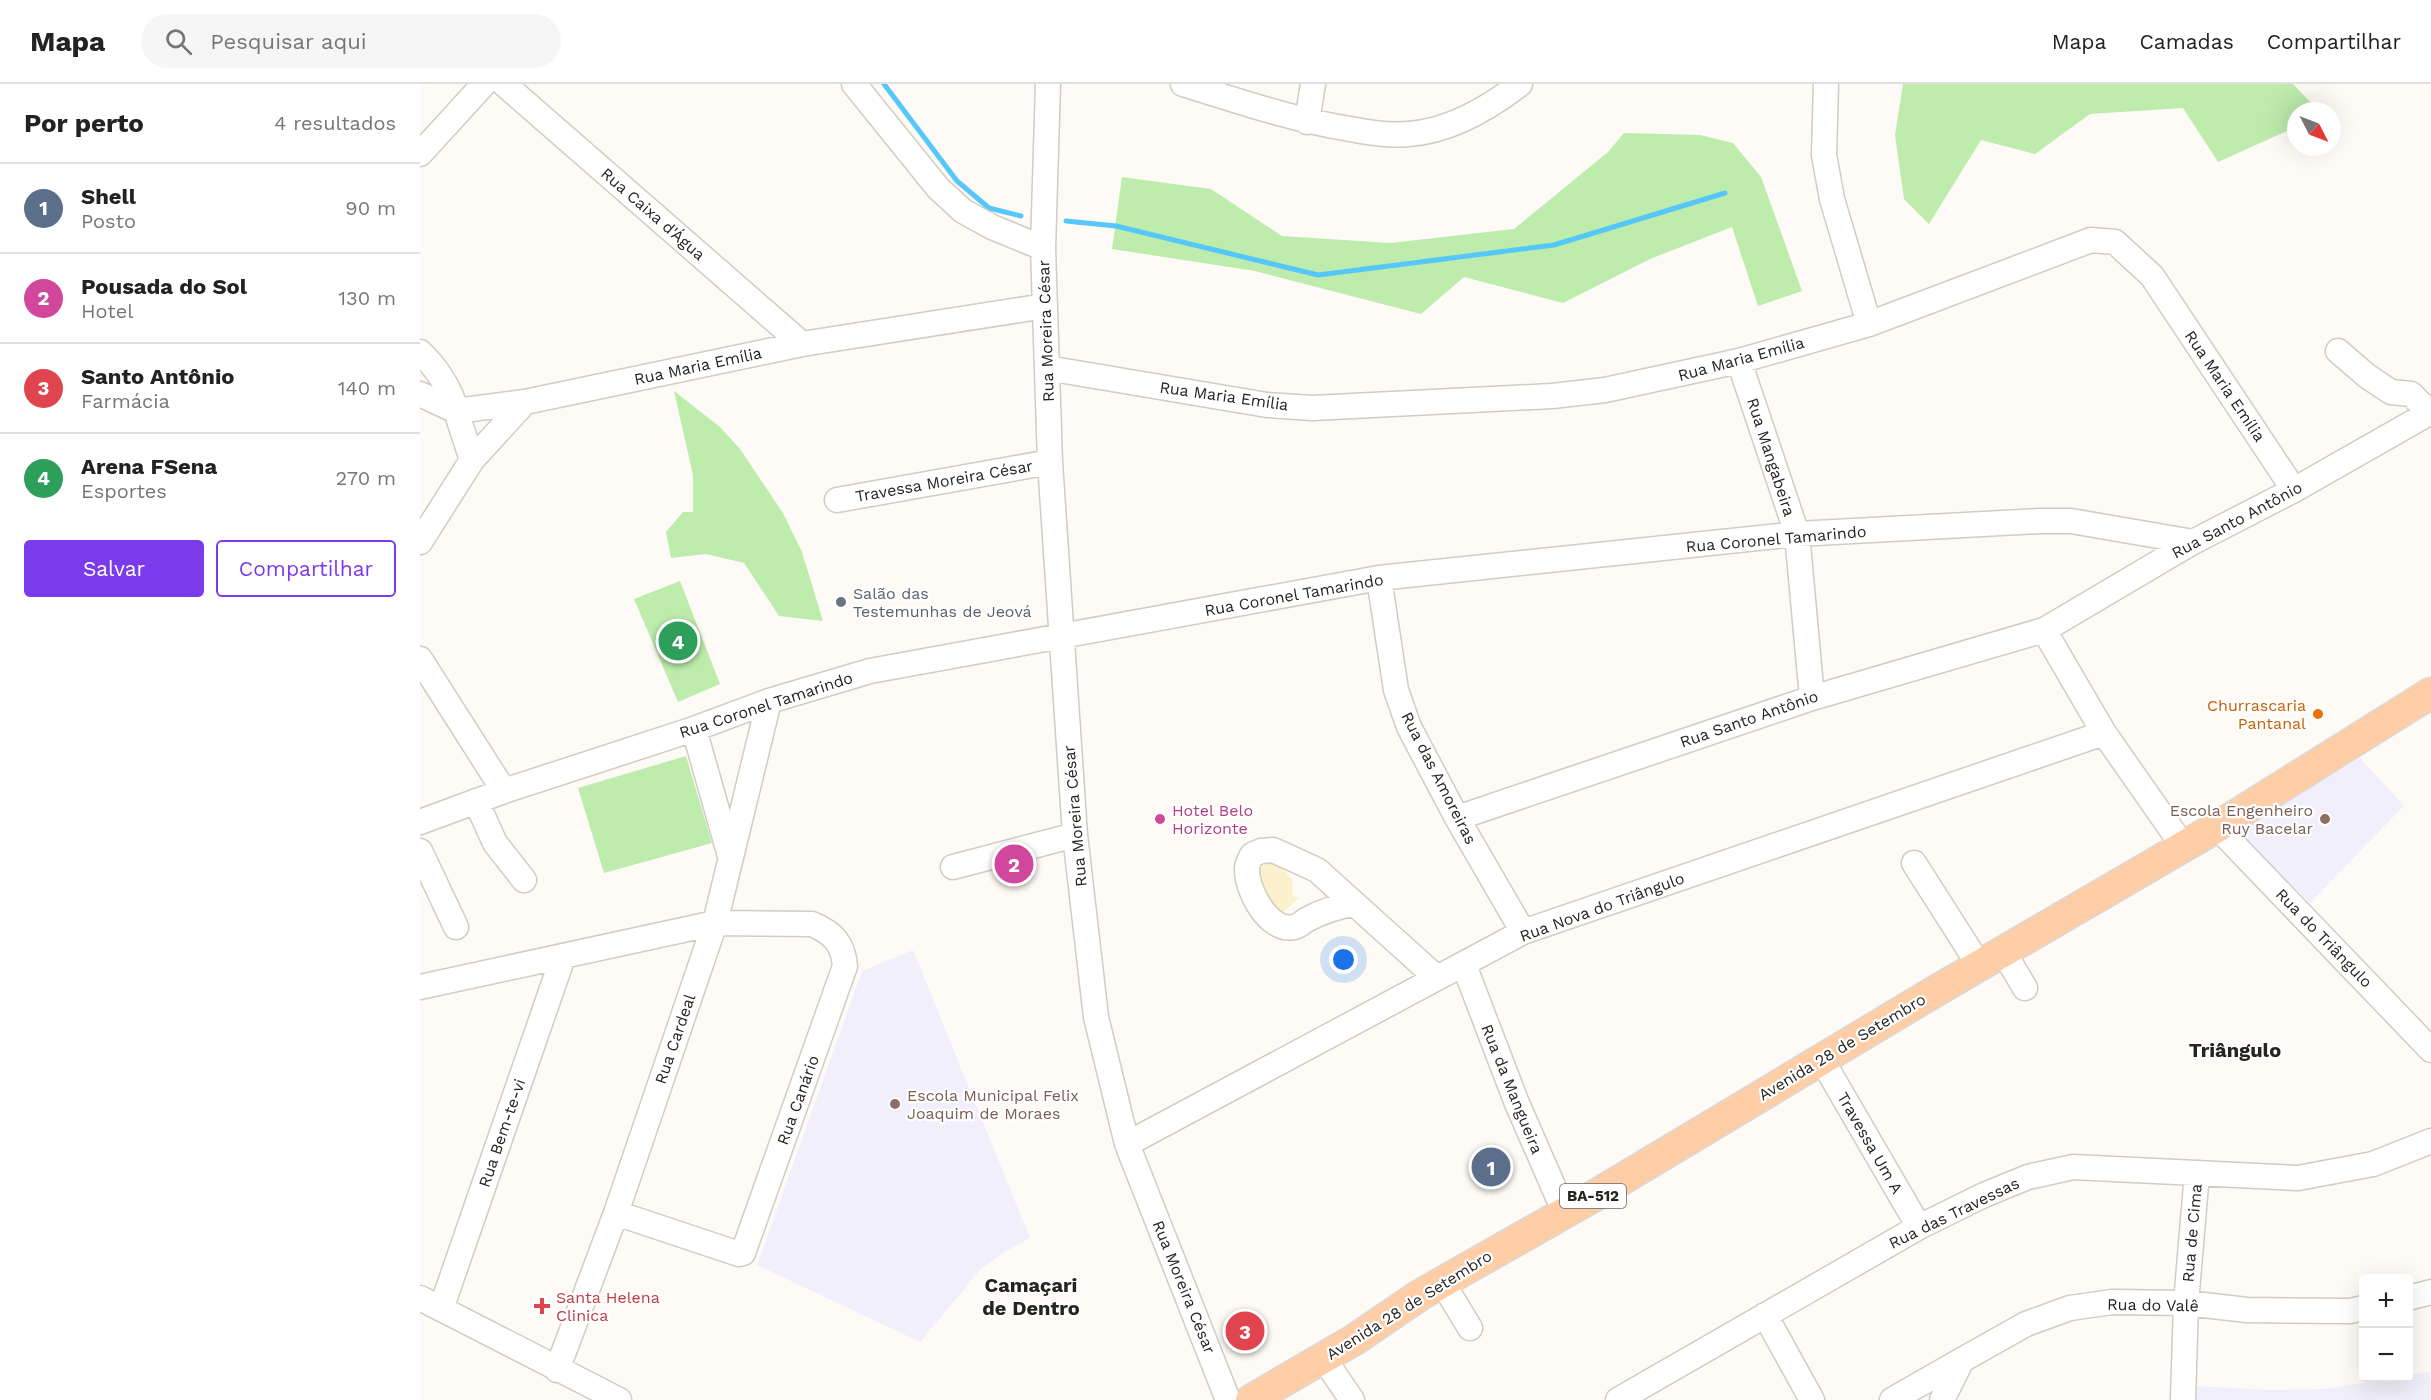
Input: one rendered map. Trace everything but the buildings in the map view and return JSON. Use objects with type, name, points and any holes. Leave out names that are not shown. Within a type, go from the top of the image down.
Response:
[{"type":"main road","name":"Avenida 28 de Setembro","points":[[1251,1400],[1324,1359],[1420,1294],[2217,827],[2431,693]]},
{"type":"street","points":[[420,154],[484,84]]},
{"type":"street","name":"Rua Caixa d'Água","points":[[504,84],[802,344]]},
{"type":"street","points":[[854,84],[938,188],[963,211],[992,227],[1043,248]]},
{"type":"street","name":"Rua Moreira César","points":[[1047,84],[1043,248],[1050,462],[1075,835],[1096,1017],[1127,1144],[1228,1400]]},
{"type":"street","points":[[1183,84],[1307,122],[1385,135],[1412,134],[1464,118],[1495,103],[1520,84]]},
{"type":"street","points":[[1307,122],[1313,84]]},
{"type":"street","points":[[1826,84],[1824,155],[1832,199],[1869,324]]},
{"type":"street","name":"Rua Maria Emília","points":[[1047,368],[1267,405],[1313,408],[1584,393],[1652,381],[1739,361],[1869,324],[2091,240],[2115,242],[2152,276],[2294,490]]},
{"type":"street","name":"Rua Maria Emília","points":[[456,411],[525,402],[802,344],[1045,306]]},
{"type":"street","points":[[2338,351],[2367,376],[2391,392],[2410,394],[2430,413]]},
{"type":"street","points":[[420,352],[434,368],[452,396],[472,460]]},
{"type":"street","name":"Rua Mangabeira","points":[[1739,361],[1797,534],[1812,698]]},
{"type":"street","points":[[420,394],[456,411]]},
{"type":"street","points":[[420,542],[472,460],[525,402]]},
{"type":"street","name":"Rua Santo Antônio","points":[[1457,818],[1812,698],[2044,630],[2193,542],[2294,490],[2430,413]]},
{"type":"street","name":"Travessa Moreira César","points":[[837,500],[1050,462]]},
{"type":"street","name":"Rua Coronel Tamarindo","points":[[420,822],[504,791],[694,729],[769,701],[870,671],[1062,638],[1379,578],[1797,534],[2072,521],[2193,542]]},
{"type":"street","name":"Rua das Amoreiras","points":[[1379,578],[1396,690],[1409,727],[1457,818],[1523,932]]},
{"type":"street","points":[[2044,630],[2104,734],[2183,846]]},
{"type":"street","points":[[420,659],[504,791]]},
{"type":"street","name":"Rua Cardeal","points":[[557,1370],[616,1213],[715,923],[769,701]]},
{"type":"street","points":[[694,729],[730,858]]},
{"type":"street","name":"Rua Nova do Triângulo","points":[[1127,1144],[1523,932],[2104,734]]},
{"type":"street","points":[[476,801],[495,843],[524,880]]},
{"type":"street","name":"Rua do Triângulo","points":[[2217,827],[2431,1050]]},
{"type":"street","points":[[953,867],[1075,835]]},
{"type":"street","points":[[420,851],[456,927]]},
{"type":"street","points":[[1914,863],[1991,958],[2025,988]]},
{"type":"street","points":[[1354,904],[1437,978]]},
{"type":"street","points":[[420,987],[715,923]]},
{"type":"street","name":"Rua Canário","points":[[616,1213],[738,1254],[743,1253],[845,966],[844,953],[837,938],[812,924],[715,923]]},
{"type":"street","name":"Rua Bem-te-vi","points":[[431,1304],[562,957]]},
{"type":"street","name":"Rua da Mangueira","points":[[1464,965],[1516,1101],[1564,1211]]},
{"type":"street","name":"Travessa Um A","points":[[1822,1060],[1919,1227]]},
{"type":"street","name":"Rua das Travessas","points":[[1618,1400],[1919,1227],[1984,1195],[2028,1177],[2073,1167],[2298,1178],[2373,1164],[2431,1142]]},
{"type":"street","name":"Rua de Cima","points":[[2182,1400],[2186,1304],[2197,1173]]},
{"type":"street","points":[[1442,1282],[1470,1328]]},
{"type":"street","points":[[2413,1297],[2431,1292]]},
{"type":"street","name":"Rua do Valê","points":[[1892,1400],[2026,1324],[2070,1308],[2112,1302],[2186,1304],[2247,1311],[2359,1309]]},
{"type":"street","points":[[431,1304],[619,1400]]},
{"type":"street","points":[[1765,1315],[1812,1400]]},
{"type":"street","points":[[1324,1359],[1352,1400]]},
{"type":"street","points":[[1942,1400],[1962,1360]]},
{"type":"shaded area","name":"Escola Engenheiro Ruy Bacelar","points":[[2360,758],[2404,806],[2310,903],[2238,831]]},
{"type":"shaded area","name":"Escola Municipal Felix Joaquim de Moraes","points":[[913,950],[1030,1238],[1003,1253],[980,1270],[920,1342],[757,1265],[862,971]]},
{"type":"shaded area","points":[[2429,1372],[2431,1400],[2196,1400],[2196,1386],[2269,1390],[2324,1389],[2370,1382],[2413,1382],[2413,1374]]},
{"type":"green space","points":[[1903,84],[2293,84],[2310,102],[2287,102],[2287,131],[2218,162],[2183,108],[2090,114],[2035,154],[1981,140],[1929,224],[1904,199],[1895,135]]},
{"type":"green space","points":[[1624,133],[1700,135],[1733,143],[1761,177],[1802,291],[1758,306],[1732,227],[1650,259],[1563,303],[1464,277],[1421,314],[1255,271],[1112,249],[1122,177],[1211,189],[1282,236],[1390,243],[1514,229],[1608,152]]},
{"type":"green space","points":[[674,391],[720,427],[740,449],[783,513],[802,552],[823,621],[779,616],[744,563],[706,554],[671,558],[666,532],[683,512],[693,512],[693,475]]},
{"type":"green space","points":[[680,581],[720,684],[678,702],[634,599]]},
{"type":"green space","points":[[686,756],[712,843],[604,873],[578,788]]},
{"type":"sand","points":[[1274,858],[1292,880],[1293,896],[1299,898],[1280,915],[1261,885],[1253,862]]},
{"type":"waterway","points":[[884,84],[957,181],[989,208],[1021,216]]},
{"type":"waterway","points":[[1066,221],[1116,226],[1318,275],[1554,245],[1725,193]]},
{"type":"place","name":"Salão das Testemunhas de Jeová","points":[[841,602]]},
{"type":"place","name":"Arena FSena","points":[[678,641]]},
{"type":"place","name":"Churrascaria Pantanal","points":[[2318,714]]},
{"type":"place","name":"Hotel Belo Horizonte","points":[[1160,819]]},
{"type":"place","name":"Escola Engenheiro Ruy Bacelar","points":[[2325,819]]},
{"type":"place","name":"Pousada do Sol","points":[[1014,864]]},
{"type":"place","name":"Escola Municipal Felix Joaquim de Moraes","points":[[895,1104]]},
{"type":"place","name":"Shell","points":[[1491,1167]]},
{"type":"place","name":"Santa Helena Clinica","points":[[542,1306]]},
{"type":"place","name":"Santo Antônio","points":[[1245,1331]]},
{"type":"district","name":"Triângulo","points":[[2235,1050]]},
{"type":"district","name":"Camaçari de Dentro","points":[[1031,1296]]}]
